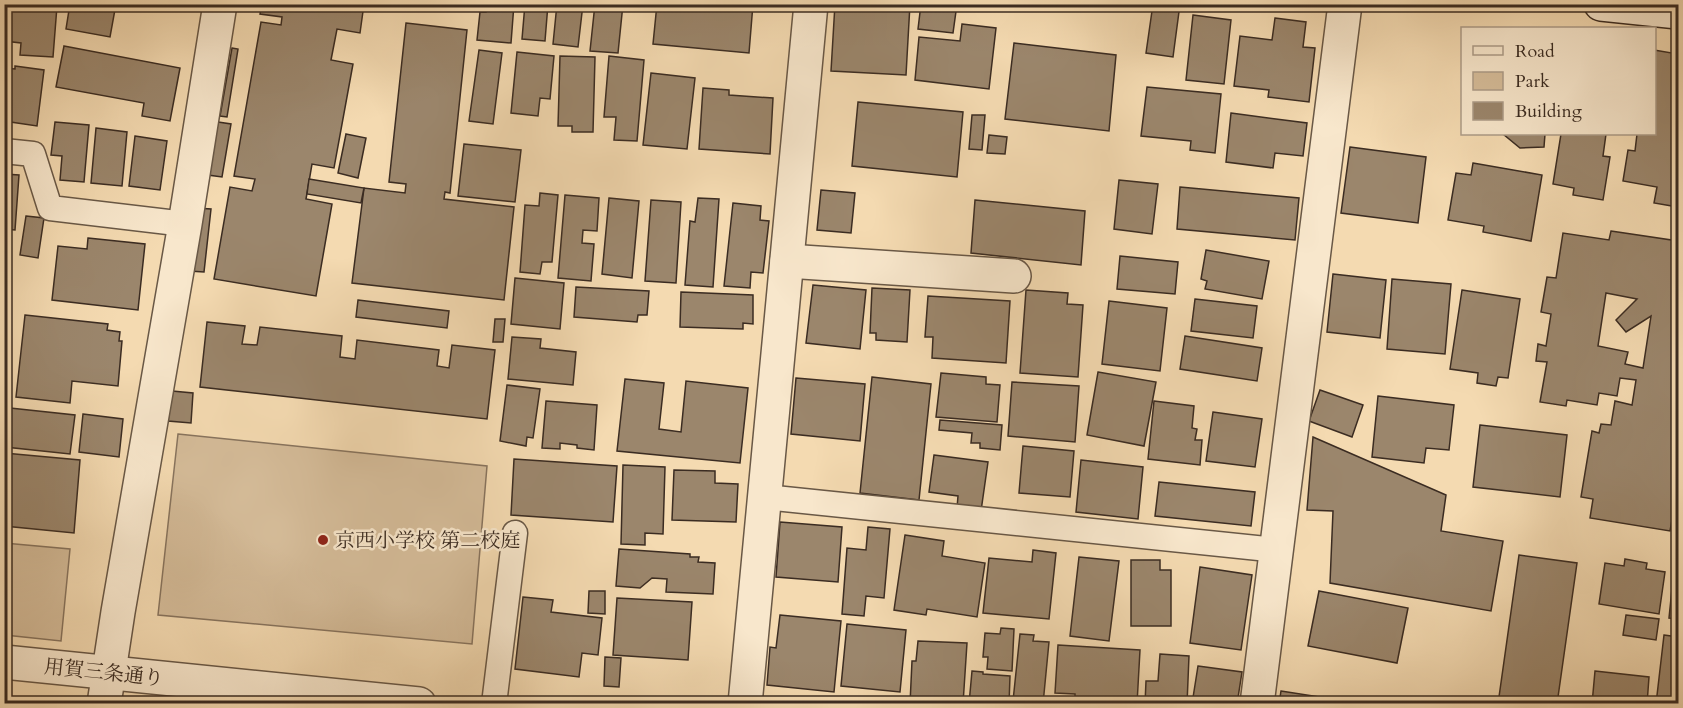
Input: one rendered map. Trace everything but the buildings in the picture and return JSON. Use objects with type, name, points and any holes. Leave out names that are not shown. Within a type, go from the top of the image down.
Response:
[{"type":"street","points":[[106,688],[220,4]]},
{"type":"street","points":[[745,704],[810,4]]},
{"type":"street","points":[[1257,704],[1345,4]]},
{"type":"street","points":[[1601,4],[1678,12]]},
{"type":"street","points":[[787,261],[1014,276]]},
{"type":"street","name":"用賀三条通り","points":[[4,662],[106,688],[419,704]]},
{"type":"lane","points":[[4,151],[33,154],[50,208],[185,224]]},
{"type":"lane","points":[[765,497],[1276,550]]},
{"type":"lane","points":[[494,704],[515,533]]},
{"type":"green space","name":"京西小学校 第二校庭","points":[[178,434],[487,466],[472,644],[158,615]]},
{"type":"green space","points":[[4,543],[70,549],[61,641],[5,635]]},
{"type":"place","name":"京西小学校 第二校庭","points":[[323,540]]}]
